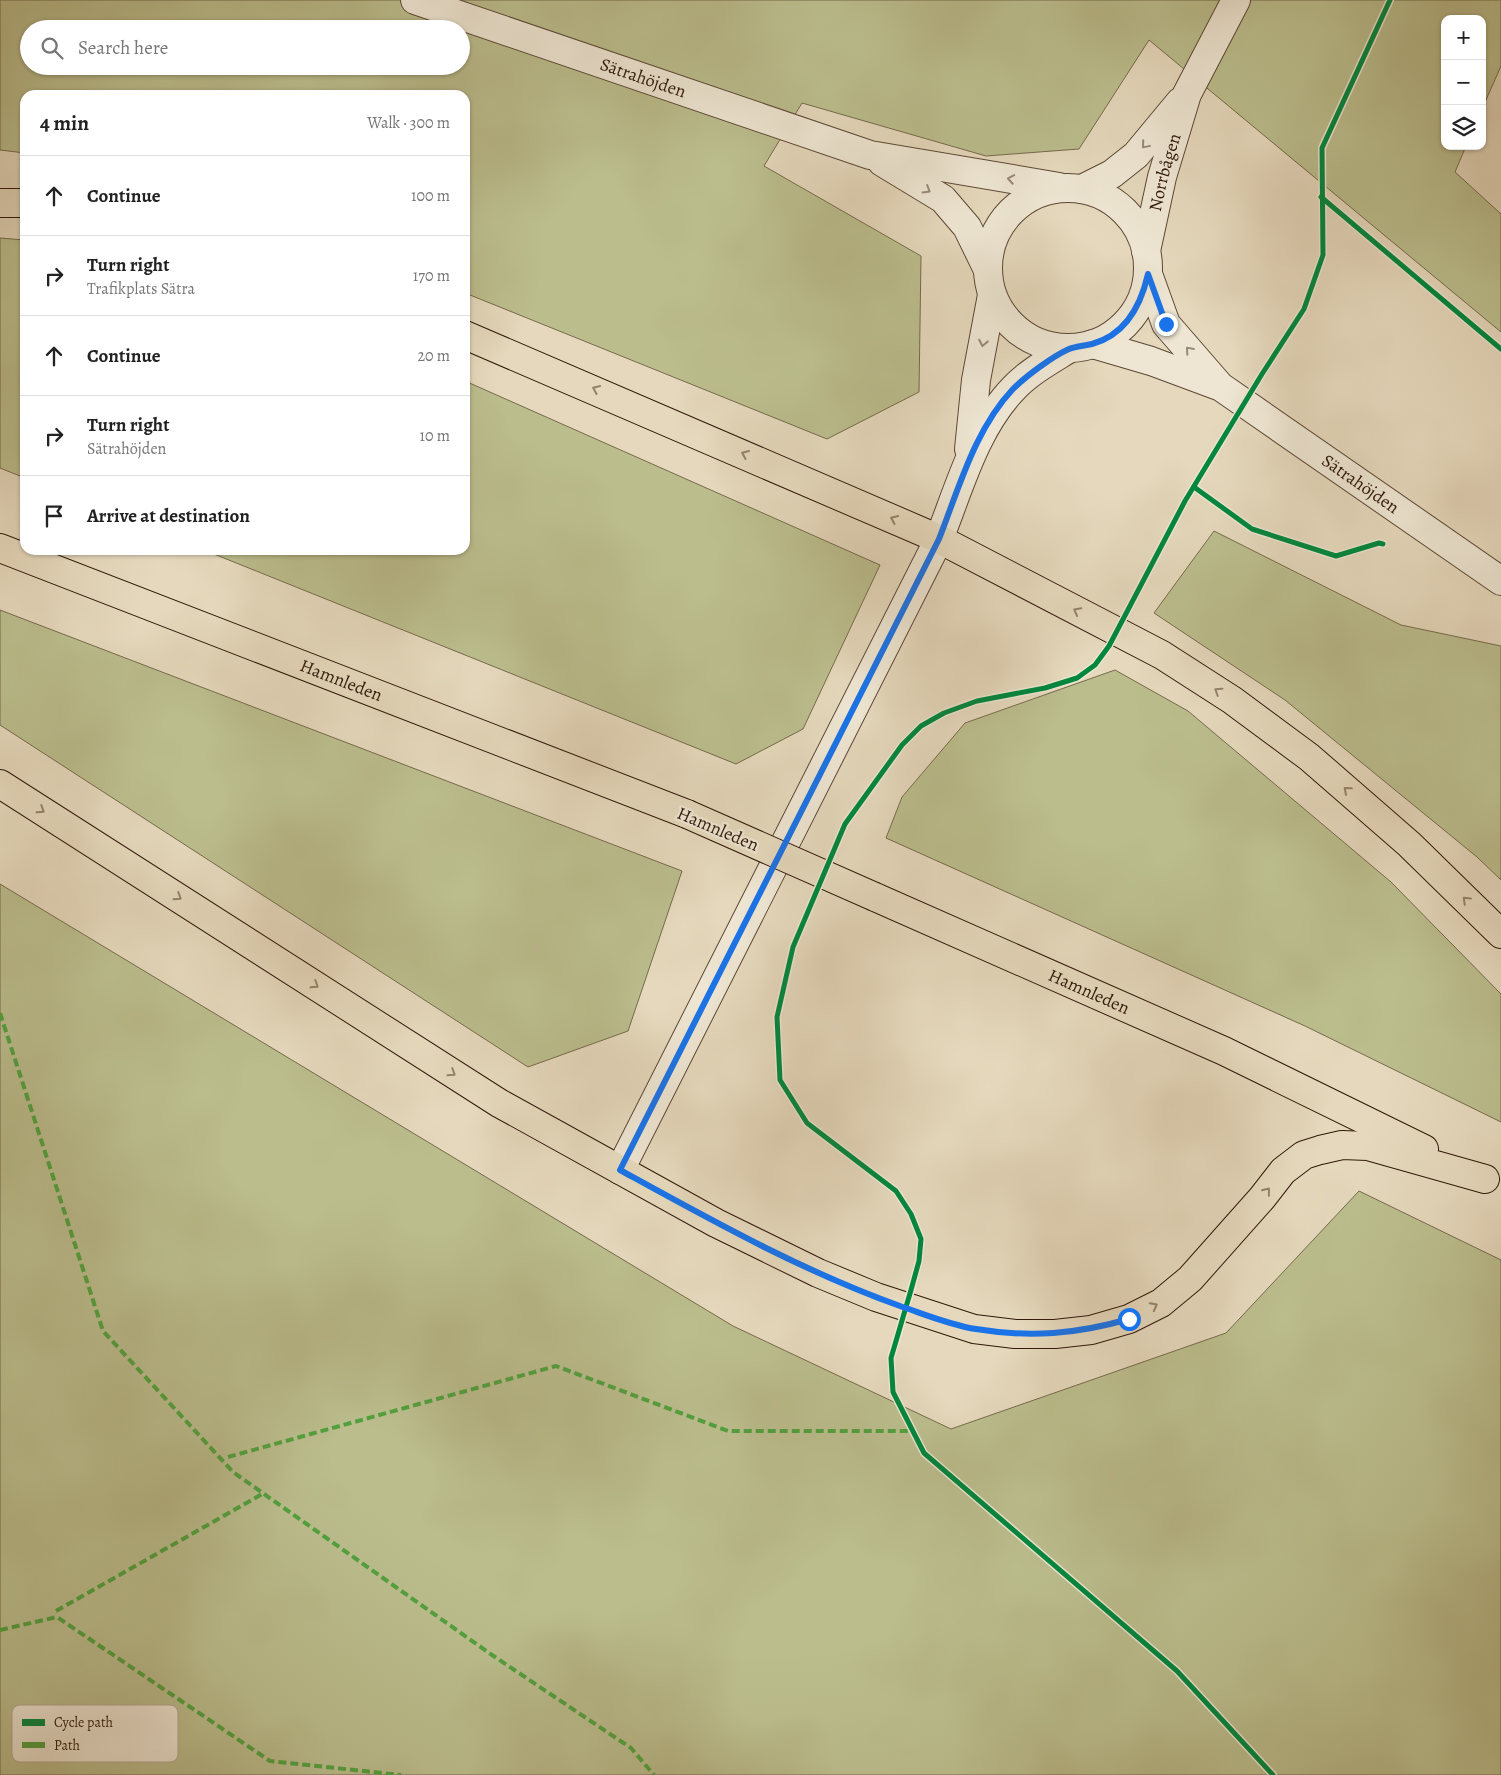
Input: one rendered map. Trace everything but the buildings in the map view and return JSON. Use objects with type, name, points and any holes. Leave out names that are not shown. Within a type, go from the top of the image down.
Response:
[{"type":"main road","points":[[0,204],[20,203]]},
{"type":"main road","points":[[470,336],[939,539],[1162,655],[1232,700],[1308,757],[1380,819],[1501,934]]},
{"type":"main road","name":"Hamnleden","points":[[0,548],[686,814],[1224,1051],[1493,1183]]},
{"type":"main road","points":[[0,784],[499,1103],[716,1223],[818,1273],[876,1297],[974,1329],[1023,1334],[1055,1334],[1091,1330],[1129,1319],[1160,1303],[1190,1279],[1262,1198],[1283,1170],[1304,1155],[1342,1145],[1368,1146],[1493,1183]]},
{"type":"street","name":"Sätrahöjden","points":[[415,0],[870,155],[1071,188]]},
{"type":"street","name":"Norrbågen","points":[[1147,262],[1162,177],[1187,94],[1236,0]]},
{"type":"street","name":"Norrbågen","points":[[1071,188],[1112,174],[1136,155],[1187,94]]},
{"type":"street","name":"Sätrahöjden","points":[[870,155],[943,199],[967,227],[990,282]]},
{"type":"street","points":[[620,1170],[939,539],[967,466],[993,414],[1014,388],[1081,346],[1114,333],[1131,318],[1143,297],[1147,262],[1138,229],[1124,210],[1105,196],[1071,188],[1029,198],[1016,206],[1000,224],[990,246],[990,282],[976,380],[967,466]]},
{"type":"street","name":"Sätrahöjden","points":[[1147,262],[1166,324],[1220,387]]},
{"type":"street","points":[[990,282],[1004,317],[1022,334],[1045,345],[1081,346]]},
{"type":"street","name":"Sätrahöjden","points":[[1081,346],[1151,361],[1220,387],[1501,581]]},
{"type":"green space","points":[[0,0],[1501,0],[1501,66],[1486,100],[1486,15],[1441,15],[1441,150],[1464,150],[1455,172],[1501,214],[1501,332],[1149,40],[1079,149],[986,156],[802,103],[764,166],[921,256],[919,392],[827,439],[470,295],[470,90],[20,90],[20,152],[0,150]]},
{"type":"green space","points":[[0,238],[20,240],[20,476],[0,468]]},
{"type":"green space","points":[[470,383],[880,565],[803,729],[736,764],[216,555],[470,555]]},
{"type":"green space","points":[[1214,531],[1401,625],[1501,646],[1501,880],[1477,857],[1285,700],[1154,613]]},
{"type":"green space","points":[[0,610],[682,871],[628,1031],[528,1067],[0,725]]},
{"type":"green space","points":[[1115,670],[1188,711],[1391,882],[1501,994],[1501,1122],[1305,1026],[886,838],[902,797],[965,723]]},
{"type":"green space","points":[[0,884],[733,1326],[951,1429],[1226,1333],[1359,1191],[1501,1260],[1501,1775],[0,1775]]},
{"type":"marked path","points":[[0,1013],[103,1331],[233,1472],[492,1655],[631,1748],[654,1775]]},
{"type":"marked path","points":[[228,1457],[556,1366],[728,1431],[912,1431]]},
{"type":"marked path","points":[[56,1611],[264,1493]]},
{"type":"marked path","points":[[0,1630],[57,1617],[270,1761],[401,1775]]},
{"type":"cycle path","points":[[1273,1775],[1177,1671],[924,1453],[893,1392],[891,1358],[919,1261],[921,1239],[911,1214],[896,1191],[807,1123],[780,1080],[777,1017],[793,947],[845,824],[902,745],[921,726],[944,713],[977,701],[1045,688],[1077,678],[1095,665],[1109,646],[1185,501],[1304,309],[1323,255],[1322,148],[1390,0]]},
{"type":"cycle path","points":[[1321,197],[1501,349]]},
{"type":"cycle path","points":[[1194,487],[1252,529],[1336,556],[1379,543],[1383,544]]},
{"type":"route","points":[[1129,1319],[1091,1330],[1055,1334],[1015,1334],[974,1329],[876,1297],[818,1273],[716,1223],[620,1170],[939,539],[967,466],[993,414],[1014,388],[1047,363],[1070,348],[1093,344],[1114,333],[1131,318],[1143,297],[1148,274],[1166,324]]}]
